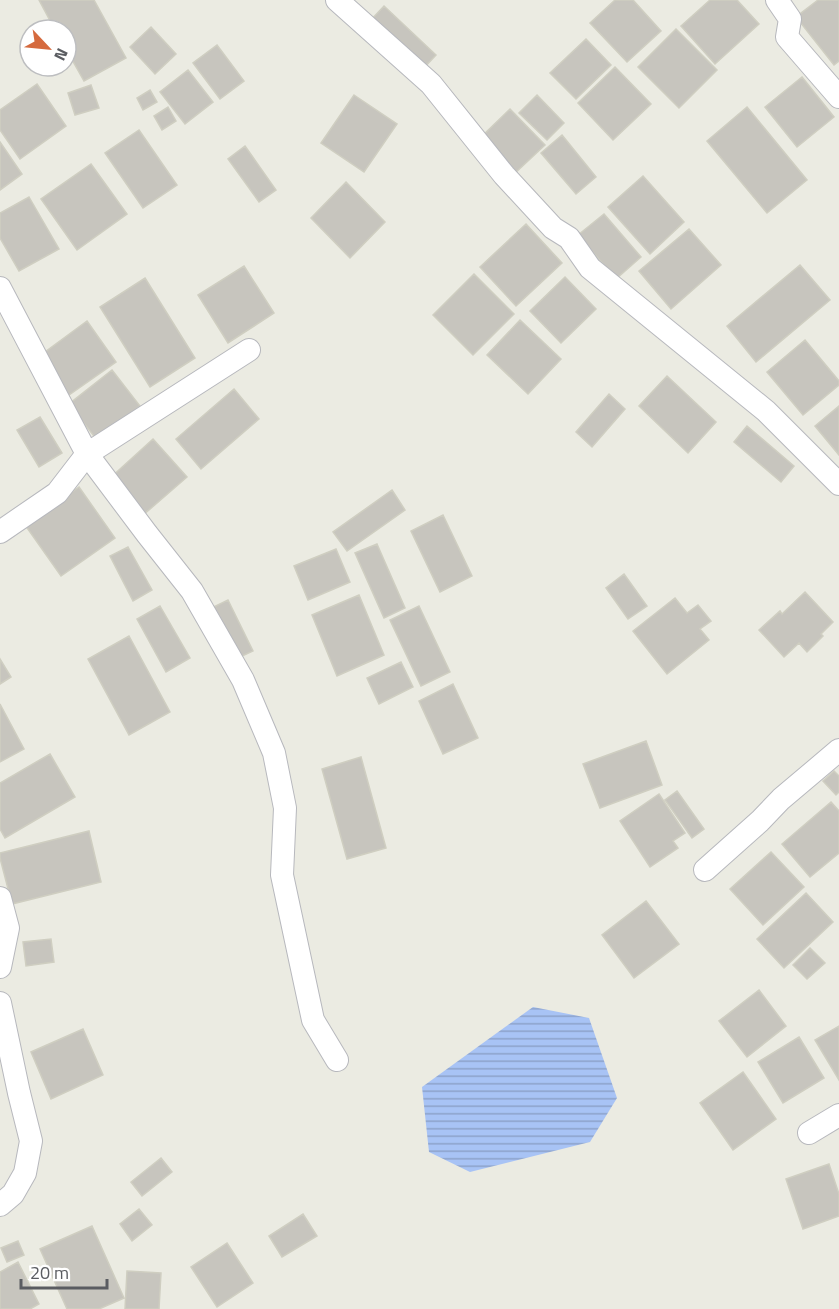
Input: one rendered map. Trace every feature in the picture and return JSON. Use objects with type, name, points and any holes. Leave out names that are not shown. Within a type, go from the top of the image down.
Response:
[{"type":"street","points":[[337,0],[431,84],[504,175],[553,228],[569,238],[590,268],[766,411],[839,484]]},
{"type":"street","points":[[777,0],[790,19],[787,37],[839,97]]},
{"type":"street","points":[[0,288],[87,454],[192,591],[243,681],[274,753],[285,808],[282,875],[313,1020],[337,1060]]},
{"type":"street","points":[[0,532],[57,493],[87,454],[249,350]]},
{"type":"street","points":[[705,870],[781,799],[839,750]]},
{"type":"street","points":[[0,898],[8,928],[0,967]]},
{"type":"street","points":[[0,1003],[32,1141],[25,1173],[13,1194],[0,1205]]},
{"type":"street","points":[[809,1133],[839,1115]]},
{"type":"water","points":[[533,1007],[589,1018],[617,1098],[590,1142],[470,1172],[429,1152],[422,1087]]},
{"type":"building","points":[[39,0],[94,0],[126,58],[84,81],[78,70],[78,18],[49,18]]},
{"type":"building","points":[[615,0],[633,0],[661,31],[627,62],[590,23]]},
{"type":"building","points":[[710,0],[737,0],[759,24],[715,64],[681,26]]},
{"type":"building","points":[[818,0],[839,0],[839,61],[834,65],[796,17]]},
{"type":"building","points":[[384,6],[436,55],[422,70],[370,21]]},
{"type":"building","points":[[151,27],[176,54],[155,74],[130,47]]},
{"type":"building","points":[[676,29],[717,70],[679,108],[638,67]]},
{"type":"building","points":[[586,39],[611,65],[576,99],[550,73]]},
{"type":"building","points":[[217,45],[244,81],[220,99],[193,63]]},
{"type":"building","points":[[615,67],[651,104],[613,140],[578,103]]},
{"type":"building","points":[[188,70],[213,102],[185,124],[160,92]]},
{"type":"building","points":[[802,77],[834,117],[797,147],[765,107]]},
{"type":"building","points":[[37,84],[66,126],[20,159],[0,130],[0,110]]},
{"type":"building","points":[[91,85],[99,108],[75,115],[68,93]]},
{"type":"building","points":[[150,90],[157,102],[143,110],[137,98]]},
{"type":"building","points":[[354,95],[397,124],[364,172],[321,143]]},
{"type":"building","points":[[537,95],[564,123],[547,140],[519,113]]},
{"type":"building","points":[[168,107],[176,121],[162,130],[154,116]]},
{"type":"building","points":[[747,107],[807,180],[767,213],[707,141]]},
{"type":"building","points":[[510,109],[545,145],[513,175],[479,139]]},
{"type":"building","points":[[139,130],[177,185],[143,208],[105,153]]},
{"type":"building","points":[[562,135],[596,177],[576,194],[541,153]]},
{"type":"building","points":[[0,142],[22,174],[0,190]]},
{"type":"building","points":[[245,146],[276,190],[259,202],[228,159]]},
{"type":"building","points":[[91,164],[127,214],[77,250],[41,199]]},
{"type":"building","points":[[643,176],[684,222],[650,254],[608,207]]},
{"type":"building","points":[[346,182],[385,222],[350,258],[311,218]]},
{"type":"building","points":[[29,197],[59,249],[19,271],[0,238],[0,213]]},
{"type":"building","points":[[604,214],[641,257],[616,279],[578,235]]},
{"type":"building","points":[[526,224],[562,263],[516,306],[480,267]]},
{"type":"building","points":[[689,229],[721,265],[671,309],[639,271]]},
{"type":"building","points":[[800,265],[830,300],[756,362],[727,326]]},
{"type":"building","points":[[244,266],[274,313],[228,343],[198,295]]},
{"type":"building","points":[[474,274],[514,314],[473,355],[433,315]]},
{"type":"building","points":[[565,277],[596,309],[561,343],[530,311]]},
{"type":"building","points":[[145,278],[195,358],[150,387],[100,307]]},
{"type":"building","points":[[520,320],[561,359],[528,394],[487,355]]},
{"type":"building","points":[[87,321],[116,362],[69,395],[41,355]]},
{"type":"building","points":[[805,340],[839,381],[839,385],[803,415],[767,372]]},
{"type":"building","points":[[112,370],[140,406],[97,440],[69,404]]},
{"type":"building","points":[[667,376],[716,422],[688,453],[639,406]]},
{"type":"building","points":[[234,389],[259,419],[201,469],[176,439]]},
{"type":"building","points":[[609,394],[625,409],[592,447],[576,432]]},
{"type":"building","points":[[839,406],[839,455],[815,426]]},
{"type":"building","points":[[40,417],[62,453],[39,467],[17,430]]},
{"type":"building","points":[[747,426],[794,466],[781,482],[734,442]]},
{"type":"building","points":[[153,439],[187,477],[142,516],[109,479]]},
{"type":"building","points":[[79,487],[115,538],[61,576],[25,525]]},
{"type":"building","points":[[392,490],[405,510],[347,551],[333,532]]},
{"type":"building","points":[[443,515],[472,576],[440,592],[411,531]]},
{"type":"building","points":[[377,544],[405,608],[384,618],[355,553]]},
{"type":"building","points":[[128,547],[152,590],[133,601],[110,556]]},
{"type":"building","points":[[336,549],[350,582],[308,600],[294,566]]},
{"type":"building","points":[[624,574],[647,606],[628,619],[606,588]]},
{"type":"building","points":[[805,592],[833,622],[807,652],[799,643],[784,657],[759,630],[780,611],[782,614]]},
{"type":"building","points":[[359,595],[384,655],[337,676],[312,615]]},
{"type":"building","points":[[675,598],[687,613],[698,605],[711,621],[700,629],[709,640],[667,674],[633,631]]},
{"type":"building","points":[[228,600],[253,651],[223,665],[199,614]]},
{"type":"building","points":[[160,606],[190,658],[166,672],[137,619]]},
{"type":"building","points":[[419,606],[450,672],[421,686],[390,620]]},
{"type":"building","points":[[129,636],[170,712],[129,735],[88,659]]},
{"type":"building","points":[[0,659],[11,677],[0,684]]},
{"type":"building","points":[[401,662],[413,687],[379,704],[367,678]]},
{"type":"building","points":[[453,684],[478,738],[443,754],[419,701]]},
{"type":"building","points":[[0,704],[24,749],[0,762]]},
{"type":"building","points":[[646,741],[662,785],[600,808],[583,764]]},
{"type":"building","points":[[50,754],[75,797],[5,838],[0,829],[0,783]]},
{"type":"building","points":[[361,757],[386,848],[347,859],[322,769]]},
{"type":"building","points":[[834,771],[839,776],[839,792],[836,795],[823,781]]},
{"type":"building","points":[[677,791],[704,829],[692,838],[665,800]]},
{"type":"building","points":[[659,794],[685,833],[673,841],[678,848],[650,867],[620,821]]},
{"type":"building","points":[[831,802],[839,811],[839,853],[810,877],[782,844]]},
{"type":"building","points":[[89,831],[101,882],[12,904],[0,853]]},
{"type":"building","points":[[771,852],[804,887],[763,925],[730,889]]},
{"type":"building","points":[[806,893],[833,922],[784,968],[757,939]]},
{"type":"building","points":[[646,901],[679,944],[634,978],[602,935]]},
{"type":"building","points":[[51,939],[54,962],[26,966],[23,942]]},
{"type":"building","points":[[810,948],[825,963],[807,979],[793,965]]},
{"type":"building","points":[[759,990],[786,1026],[747,1057],[719,1021]]},
{"type":"building","points":[[839,1026],[839,1080],[815,1040]]},
{"type":"building","points":[[83,1029],[103,1075],[51,1099],[31,1052]]},
{"type":"building","points":[[799,1037],[824,1078],[783,1103],[758,1062]]},
{"type":"building","points":[[743,1072],[776,1119],[733,1150],[700,1103]]},
{"type":"building","points":[[161,1158],[172,1172],[142,1196],[131,1182]]},
{"type":"building","points":[[829,1164],[839,1194],[839,1216],[803,1229],[786,1179]]},
{"type":"building","points":[[139,1209],[152,1225],[132,1241],[120,1224]]},
{"type":"building","points":[[303,1214],[317,1236],[282,1257],[269,1236]]},
{"type":"building","points":[[92,1226],[124,1298],[99,1309],[67,1309],[40,1249]]},
{"type":"building","points":[[18,1241],[24,1255],[7,1262],[1,1248]]},
{"type":"building","points":[[227,1243],[253,1283],[217,1307],[191,1267]]},
{"type":"building","points":[[18,1262],[39,1304],[30,1309],[0,1309],[0,1272]]},
{"type":"building","points":[[127,1271],[161,1273],[159,1309],[125,1309]]}]
